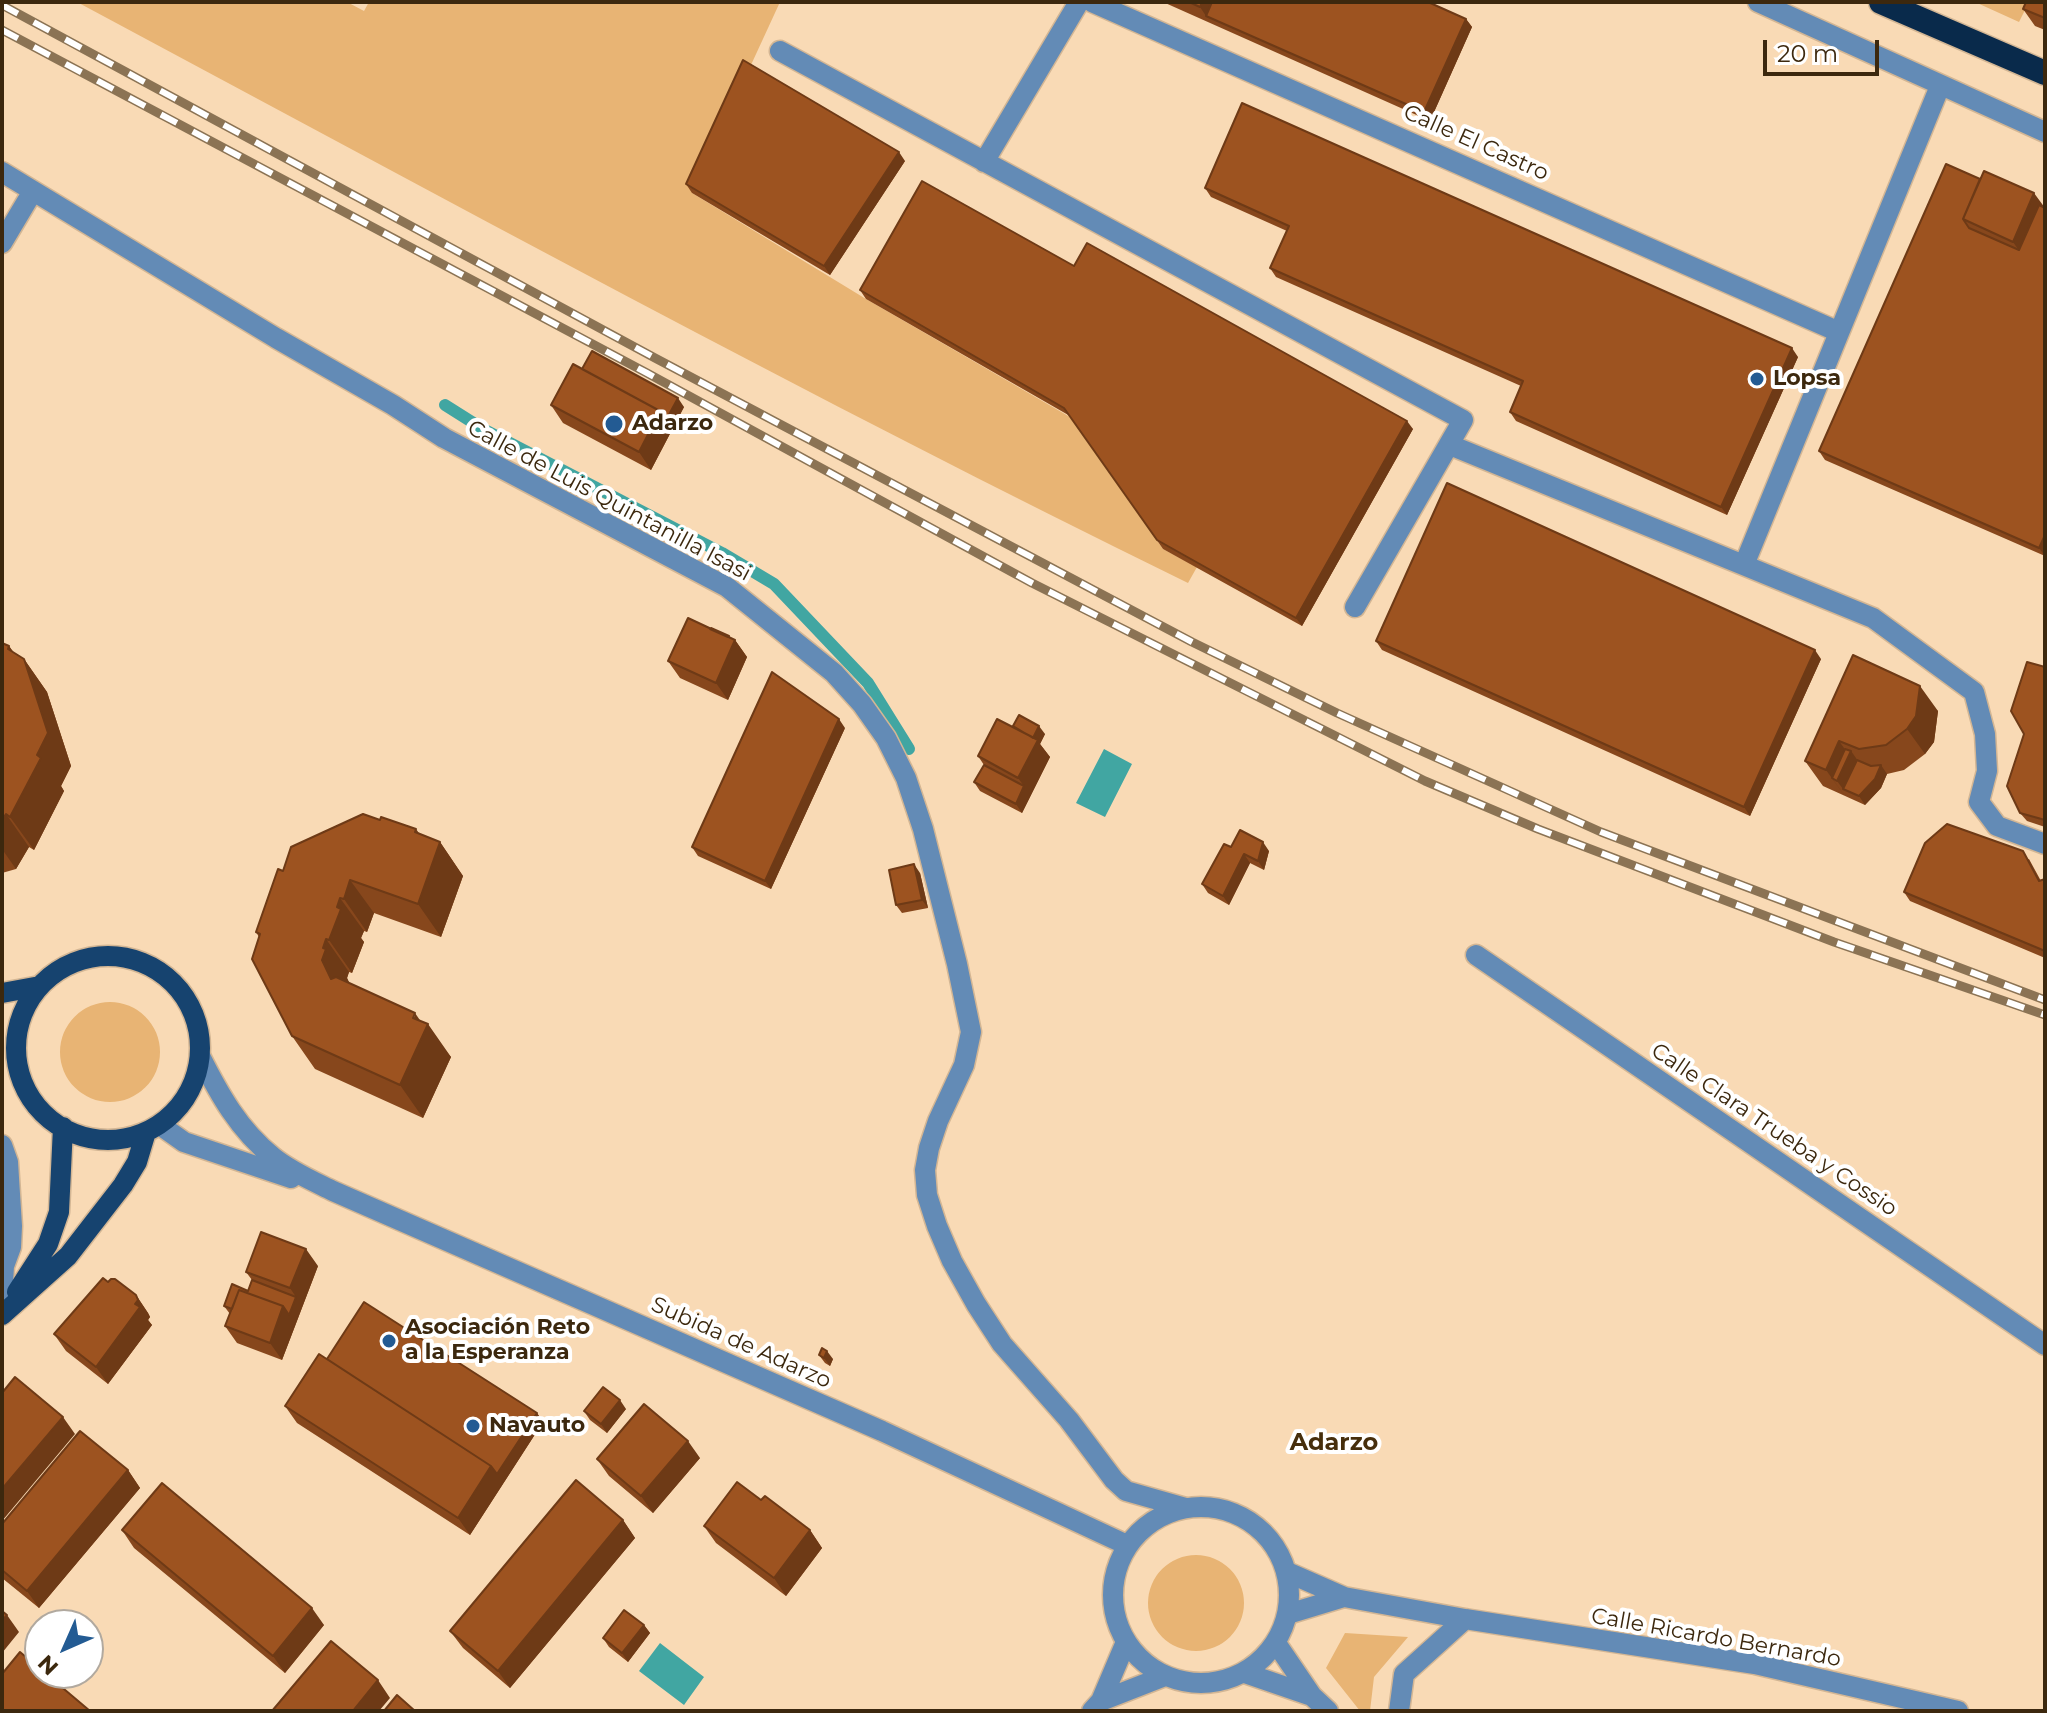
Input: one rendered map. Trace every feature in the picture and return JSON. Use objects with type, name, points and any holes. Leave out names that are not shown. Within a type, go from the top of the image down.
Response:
[{"type":"highway","points":[[1881,2],[2045,73]]},
{"type":"main road","points":[[96,956],[126,958],[153,968],[169,979],[187,999],[194,1014],[200,1035],[200,1056],[191,1090],[176,1111],[153,1128],[112,1140],[94,1139],[63,1127],[47,1116],[12,1081],[18,1033],[26,1008],[40,986],[69,965],[96,956]]},
{"type":"main road","points":[[2,993],[40,986]]},
{"type":"main road","points":[[2,1314],[52,1234],[59,1212],[63,1127]]},
{"type":"main road","points":[[2,1314],[68,1256],[123,1185],[153,1128]]},
{"type":"street","points":[[984,162],[1079,2]]},
{"type":"street","name":"Calle El Castro","points":[[1092,2],[1839,332]]},
{"type":"street","points":[[1758,2],[2045,132]]},
{"type":"street","points":[[780,51],[1463,420],[1355,607]]},
{"type":"street","points":[[1744,565],[1940,86]]},
{"type":"street","name":"Calle de Luis Quintanilla Isasi","points":[[2,172],[444,438],[727,587],[834,673],[862,704],[886,738],[906,778],[923,829],[971,1032],[964,1065],[938,1121],[925,1170],[927,1195],[937,1226],[964,1283],[1002,1344],[1069,1420],[1114,1480],[1126,1491],[1186,1508]]},
{"type":"street","points":[[2,243],[33,191]]},
{"type":"street","points":[[1450,445],[1873,618],[1974,692],[1985,734],[1987,771],[1979,802],[1997,826],[2045,844]]},
{"type":"street","name":"Calle Clara Trueba y Cossio","points":[[1476,955],[2045,1345]]},
{"type":"street","name":"Subida de Adarzo","points":[[200,1056],[224,1103],[255,1140],[274,1158],[333,1191]]},
{"type":"street","name":"Subida de Adarzo","points":[[153,1128],[184,1142],[333,1191],[869,1425],[1127,1545]]},
{"type":"street","points":[[2,1145],[8,1162],[12,1226],[11,1247],[4,1266],[2,1300]]},
{"type":"street","points":[[1212,1507],[1237,1514],[1259,1529],[1276,1548],[1287,1572],[1288,1614],[1276,1643],[1262,1660],[1245,1673],[1219,1682],[1192,1683],[1165,1676],[1142,1662],[1126,1642],[1115,1618],[1112,1593],[1116,1568],[1127,1545],[1143,1527],[1163,1515],[1186,1508],[1212,1507]]},
{"type":"street","points":[[1287,1572],[1344,1597]]},
{"type":"street","points":[[1288,1614],[1344,1597]]},
{"type":"street","name":"Calle Ricardo Bernardo","points":[[1344,1597],[1755,1664],[1958,1711]]},
{"type":"street","points":[[1399,1711],[1404,1674],[1465,1619]]},
{"type":"street","points":[[1096,1706],[1126,1642]]},
{"type":"street","points":[[1276,1643],[1312,1696],[1328,1711]]},
{"type":"street","points":[[1245,1673],[1312,1696]]},
{"type":"street","points":[[1096,1706],[1165,1676]]},
{"type":"shaded area","points":[[77,2],[347,2],[364,11],[369,2],[780,2],[692,193],[866,299],[1070,417],[1163,549],[1197,567],[1188,583],[1047,513],[630,297]]},
{"type":"shaded area","points":[[1975,2],[2029,2],[2019,22]]},
{"type":"shaded area","points":[[110,1002],[138,1010],[152,1024],[160,1052],[152,1080],[138,1094],[110,1102],[82,1094],[68,1080],[60,1052],[68,1024],[82,1010]]},
{"type":"shaded area","points":[[1196,1555],[1214,1559],[1230,1569],[1240,1585],[1244,1603],[1240,1621],[1230,1637],[1214,1647],[1196,1651],[1178,1647],[1162,1637],[1152,1621],[1148,1603],[1152,1585],[1162,1569],[1178,1559]]},
{"type":"shaded area","points":[[1345,1633],[1408,1637],[1374,1677],[1370,1711],[1360,1711],[1326,1668]]},
{"type":"water","points":[[1104,749],[1132,764],[1105,817],[1076,803]]},
{"type":"water","points":[[660,1643],[704,1677],[684,1705],[639,1671]]},
{"type":"building","points":[[1212,2],[1428,2],[1466,19],[1424,112],[1206,16]]},
{"type":"building","points":[[2026,2],[2045,2],[2045,18],[2023,9]]},
{"type":"building","points":[[743,60],[899,152],[824,266],[686,184]]},
{"type":"building","points":[[1242,103],[1792,348],[1721,507],[1510,412],[1523,381],[1270,268],[1289,226],[1205,188]]},
{"type":"building","points":[[1946,164],[1980,179],[1963,219],[1969,228],[2019,250],[2039,205],[2045,208],[2045,535],[2039,548],[1819,451]]},
{"type":"building","points":[[1984,171],[2034,193],[2013,242],[1963,219]]},
{"type":"building","points":[[922,181],[1074,266],[1087,243],[1407,421],[1296,618],[1157,540],[1064,408],[860,290]]},
{"type":"building","points":[[592,351],[678,398],[666,420],[660,411],[582,369]]},
{"type":"building","points":[[573,364],[660,411],[639,452],[551,405]]},
{"type":"building","points":[[1447,483],[1815,650],[1744,807],[1376,641]]},
{"type":"building","points":[[688,618],[735,640],[716,683],[668,661]]},
{"type":"building","points":[[2,643],[24,659],[48,733],[37,755],[41,758],[10,817],[6,814],[2,820]]},
{"type":"building","points":[[1853,655],[1920,686],[1916,716],[1907,729],[1886,745],[1859,749],[1839,741],[1826,770],[1805,761]]},
{"type":"building","points":[[2027,662],[2045,667],[2045,820],[2020,813],[2007,786],[2024,734],[2011,711]]},
{"type":"building","points":[[772,672],[839,719],[765,881],[692,847]]},
{"type":"building","points":[[1019,715],[1039,726],[1033,738],[1013,726]]},
{"type":"building","points":[[997,719],[1038,740],[1018,778],[978,756]]},
{"type":"building","points":[[1845,749],[1851,751],[1837,781],[1832,778]]},
{"type":"building","points":[[1857,760],[1871,766],[1881,765],[1875,779],[1859,796],[1843,789]]},
{"type":"building","points":[[984,765],[1024,786],[1016,804],[974,782]]},
{"type":"building","points":[[363,814],[416,829],[415,832],[440,842],[418,904],[350,880],[344,899],[340,898],[337,907],[341,909],[323,948],[326,949],[322,960],[331,979],[336,977],[415,1013],[413,1018],[428,1024],[400,1085],[292,1036],[252,959],[260,934],[256,932],[278,869],[283,871],[291,847]]},
{"type":"building","points":[[1947,824],[2023,851],[2039,881],[2045,879],[2045,951],[1904,892],[1925,843]]},
{"type":"building","points":[[1240,830],[1263,842],[1258,861],[1244,854],[1223,896],[1202,884],[1224,844],[1231,847]]},
{"type":"building","points":[[914,864],[922,900],[896,905],[889,870]]},
{"type":"building","points":[[261,1232],[306,1249],[290,1288],[246,1272]]},
{"type":"building","points":[[103,1278],[108,1282],[115,1279],[136,1295],[138,1300],[135,1304],[140,1307],[96,1367],[54,1334]]},
{"type":"building","points":[[252,1280],[296,1297],[289,1315],[283,1306],[239,1290],[232,1309],[224,1306],[232,1284],[248,1291]]},
{"type":"building","points":[[239,1290],[283,1306],[270,1343],[225,1326]]},
{"type":"building","points":[[364,1302],[537,1413],[497,1474],[491,1466],[327,1359]]},
{"type":"building","points":[[822,1348],[827,1351],[824,1358],[819,1355]]},
{"type":"building","points":[[319,1354],[491,1466],[458,1518],[285,1406]]},
{"type":"building","points":[[15,1377],[63,1417],[2,1489],[2,1393]]},
{"type":"building","points":[[603,1387],[620,1400],[601,1424],[584,1411]]},
{"type":"building","points":[[644,1404],[688,1441],[641,1496],[597,1459]]},
{"type":"building","points":[[80,1431],[128,1470],[27,1591],[2,1570],[2,1524]]},
{"type":"building","points":[[576,1480],[623,1520],[498,1671],[450,1631]]},
{"type":"building","points":[[737,1482],[761,1500],[765,1496],[810,1530],[774,1578],[704,1526]]},
{"type":"building","points":[[162,1483],[312,1608],[273,1656],[122,1530]]},
{"type":"building","points":[[624,1610],[644,1625],[622,1653],[603,1638]]},
{"type":"building","points":[[331,1641],[378,1680],[353,1711],[272,1711]]},
{"type":"building","points":[[20,1652],[24,1655],[24,1689],[64,1689],[90,1711],[2,1711],[2,1674]]},
{"type":"building","points":[[397,1695],[415,1711],[384,1711]]},
{"type":"waterway","points":[[445,405],[483,429],[722,553],[774,584],[868,683],[909,749]]},
{"type":"railway","points":[[2,5],[655,358],[1192,642],[1337,713],[1601,832],[2045,1000]]},
{"type":"railway","points":[[2,30],[647,373],[1032,583],[1425,781],[1538,829],[1834,942],[2045,1015]]},
{"type":"place","name":"Lopsa","points":[[1757,379]]},
{"type":"place","name":"Adarzo","points":[[614,424]]},
{"type":"place","name":"Asociación Reto a la Esperanza","points":[[389,1341]]},
{"type":"place","name":"Navauto","points":[[473,1426]]},
{"type":"district","name":"Adarzo","points":[[1334,1443]]}]
